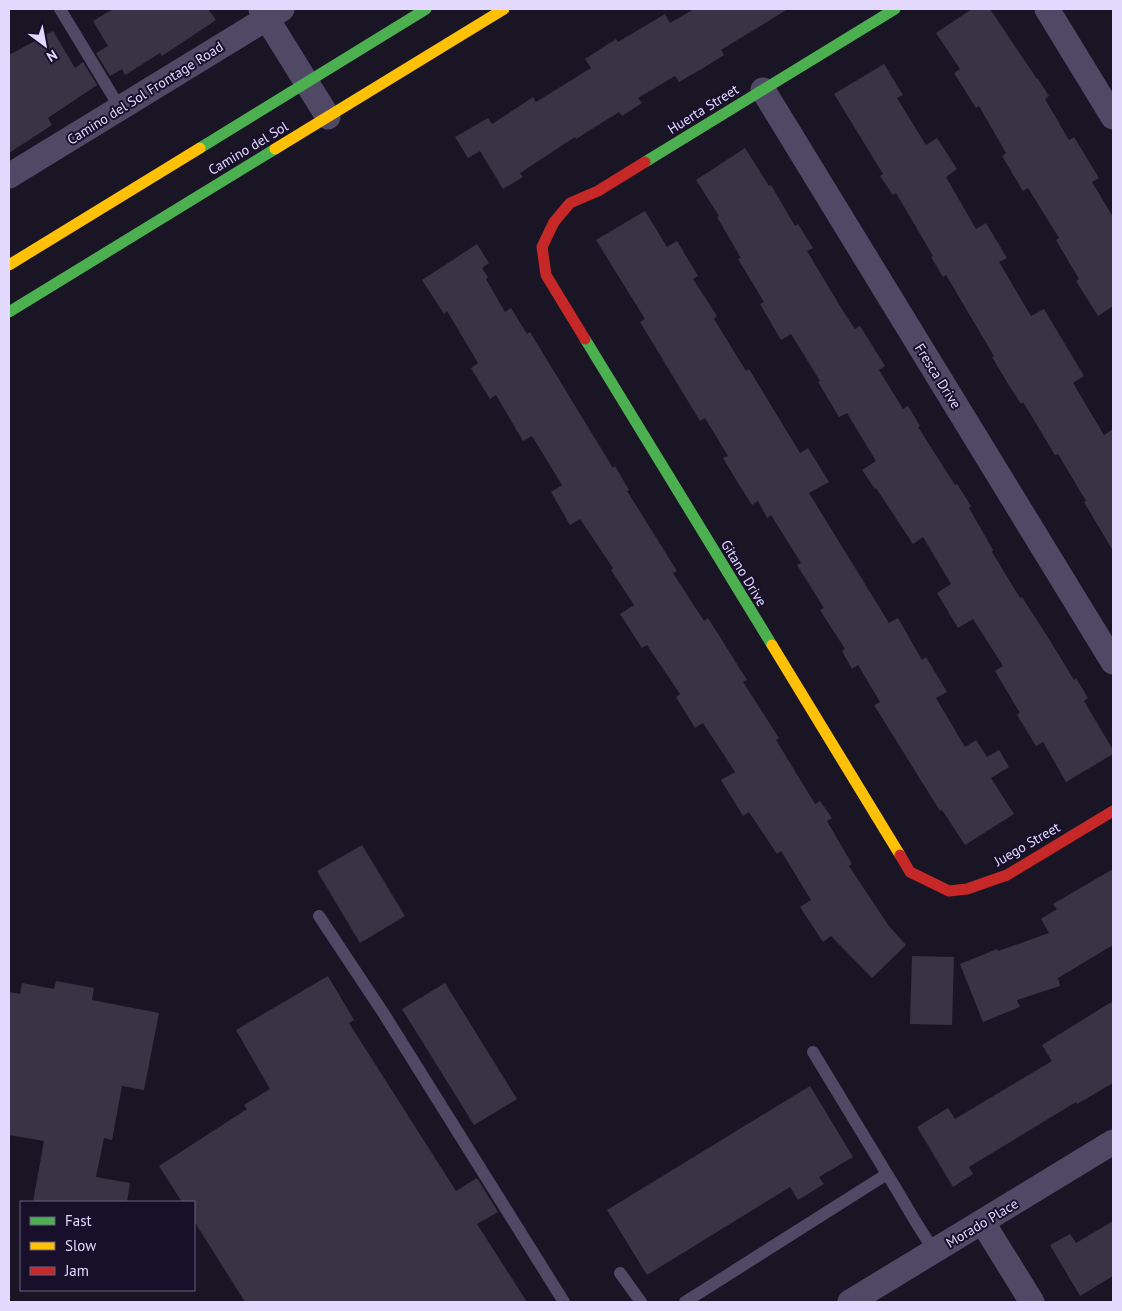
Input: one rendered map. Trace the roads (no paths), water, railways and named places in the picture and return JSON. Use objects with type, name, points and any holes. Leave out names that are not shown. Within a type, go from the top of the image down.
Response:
[{"type":"street","name":"Camino del Sol","points":[[9,265],[426,9]]},
{"type":"street","name":"Camino del Sol","points":[[9,312],[504,9]]},
{"type":"street","name":"Huerta Street","points":[[542,248],[554,222],[570,203],[598,191],[895,9]]},
{"type":"street","points":[[1047,9],[1113,117]]},
{"type":"street","name":"Camino del Sol Frontage Road","points":[[9,176],[270,12]]},
{"type":"street","points":[[270,12],[306,82],[328,116]]},
{"type":"street","name":"Fresca Drive","points":[[763,90],[1113,662]]},
{"type":"street","name":"Gitano Drive","points":[[542,248],[546,275],[560,300],[910,872],[949,890]]},
{"type":"street","name":"Juego Street","points":[[949,890],[967,889],[1007,875],[1113,810]]},
{"type":"street","name":"Morado Place","points":[[850,1302],[983,1223],[1113,1142]]},
{"type":"street","points":[[983,1223],[1032,1302]]},
{"type":"lane","points":[[60,9],[120,108]]},
{"type":"lane","points":[[319,916],[420,1069],[564,1302]]},
{"type":"lane","points":[[813,1052],[886,1174],[913,1215],[921,1232],[935,1251]]},
{"type":"lane","points":[[685,1302],[886,1174]]},
{"type":"lane","points":[[620,1273],[641,1302]]}]
